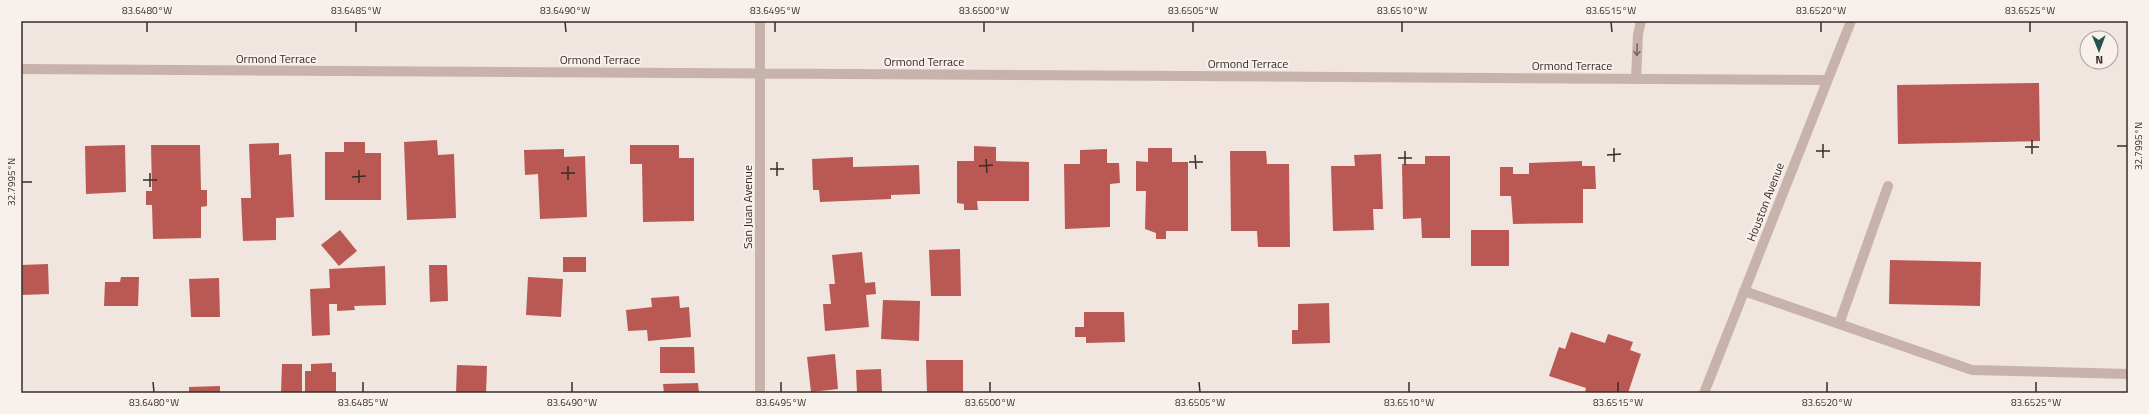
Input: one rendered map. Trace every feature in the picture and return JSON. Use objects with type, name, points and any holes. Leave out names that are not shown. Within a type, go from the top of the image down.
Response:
[{"type":"street","name":"San Juan Avenue","points":[[760,21],[760,393]]},
{"type":"street","points":[[1636,79],[1638,34],[1641,21]]},
{"type":"street","name":"Houston Avenue","points":[[1704,393],[1851,21]]},
{"type":"street","name":"Ormond Terrace","points":[[21,69],[1827,80]]},
{"type":"street","points":[[1839,324],[1888,186]]},
{"type":"street","points":[[1744,291],[1972,370],[2128,374]]},
{"type":"building","points":[[2039,83],[2040,141],[1898,144],[1897,85]]},
{"type":"building","points":[[437,140],[438,155],[454,154],[456,218],[407,220],[404,142]]},
{"type":"building","points":[[344,142],[365,142],[365,153],[381,153],[381,200],[325,200],[325,152],[344,152]]},
{"type":"building","points":[[279,143],[279,155],[291,154],[294,217],[276,218],[276,240],[243,241],[241,198],[251,198],[249,144]]},
{"type":"building","points":[[125,145],[126,192],[86,194],[85,146]]},
{"type":"building","points":[[151,145],[200,145],[201,190],[207,190],[207,206],[201,207],[201,238],[153,239],[152,205],[146,205],[146,191],[152,191]]},
{"type":"building","points":[[630,145],[679,145],[679,158],[694,158],[694,221],[643,222],[642,164],[630,164]]},
{"type":"building","points":[[974,146],[996,147],[996,161],[1029,162],[1029,201],[977,201],[978,210],[964,210],[964,204],[957,203],[957,161],[974,161]]},
{"type":"building","points":[[1148,148],[1172,148],[1172,162],[1188,162],[1188,231],[1166,231],[1166,239],[1156,239],[1156,233],[1145,229],[1146,191],[1136,191],[1136,161],[1148,162]]},
{"type":"building","points":[[564,149],[564,157],[585,156],[587,217],[540,219],[538,174],[525,175],[524,150]]},
{"type":"building","points":[[1107,149],[1107,163],[1119,163],[1120,183],[1110,184],[1110,227],[1065,229],[1064,164],[1080,164],[1080,150]]},
{"type":"building","points":[[1230,151],[1266,151],[1267,164],[1289,164],[1290,247],[1258,247],[1257,231],[1231,231]]},
{"type":"building","points":[[1381,154],[1383,209],[1373,209],[1374,230],[1333,231],[1331,166],[1355,166],[1354,155]]},
{"type":"building","points":[[1425,156],[1450,156],[1450,238],[1422,238],[1421,218],[1403,219],[1402,164],[1425,164]]},
{"type":"building","points":[[853,157],[853,167],[919,165],[920,194],[891,195],[891,199],[820,202],[819,190],[813,190],[812,159]]},
{"type":"building","points":[[1582,161],[1582,166],[1595,166],[1596,189],[1583,189],[1583,223],[1513,224],[1511,196],[1500,196],[1500,167],[1513,167],[1513,174],[1529,174],[1529,163]]},
{"type":"building","points":[[340,230],[357,251],[339,266],[321,245]]},
{"type":"building","points":[[1471,230],[1509,230],[1509,266],[1471,266]]},
{"type":"building","points":[[960,249],[961,296],[931,296],[929,250]]},
{"type":"building","points":[[862,252],[865,283],[875,282],[876,294],[866,295],[869,327],[825,331],[823,304],[831,304],[829,284],[835,284],[832,255]]},
{"type":"building","points":[[563,257],[586,257],[586,272],[563,272]]},
{"type":"building","points":[[1890,260],[1981,262],[1980,306],[1889,304]]},
{"type":"building","points":[[48,264],[49,294],[21,295],[21,265]]},
{"type":"building","points":[[429,265],[447,265],[448,301],[430,302]]},
{"type":"building","points":[[385,266],[386,305],[354,306],[355,310],[337,311],[337,304],[329,304],[330,335],[312,336],[310,289],[330,288],[329,269]]},
{"type":"building","points":[[121,277],[139,277],[138,306],[104,306],[105,282],[120,282]]},
{"type":"building","points":[[528,277],[563,279],[561,317],[526,315]]},
{"type":"building","points":[[219,278],[220,317],[191,317],[189,279]]},
{"type":"building","points":[[679,296],[680,308],[689,307],[691,337],[648,341],[647,330],[628,331],[626,310],[652,307],[651,298]]},
{"type":"building","points":[[883,300],[920,301],[919,341],[881,339]]},
{"type":"building","points":[[1329,303],[1330,343],[1292,344],[1292,330],[1298,330],[1298,304]]},
{"type":"building","points":[[1084,312],[1124,312],[1125,342],[1086,343],[1086,337],[1075,337],[1075,327],[1084,327]]},
{"type":"building","points":[[1571,332],[1605,343],[1608,334],[1633,342],[1630,350],[1641,354],[1628,393],[1585,393],[1586,388],[1549,376],[1559,347],[1565,349]]},
{"type":"building","points":[[660,347],[694,347],[695,373],[660,373]]},
{"type":"building","points":[[835,354],[838,389],[811,392],[807,357]]},
{"type":"building","points":[[926,360],[963,360],[963,393],[927,393]]},
{"type":"building","points":[[332,363],[332,372],[336,372],[336,393],[305,393],[305,371],[311,371],[311,364]]},
{"type":"building","points":[[282,364],[302,364],[302,393],[281,393]]},
{"type":"building","points":[[457,365],[487,366],[486,393],[456,393]]},
{"type":"building","points":[[881,369],[882,393],[857,393],[856,370]]},
{"type":"building","points":[[698,383],[699,393],[664,393],[663,384]]},
{"type":"building","points":[[220,386],[220,393],[189,393],[189,387]]}]
